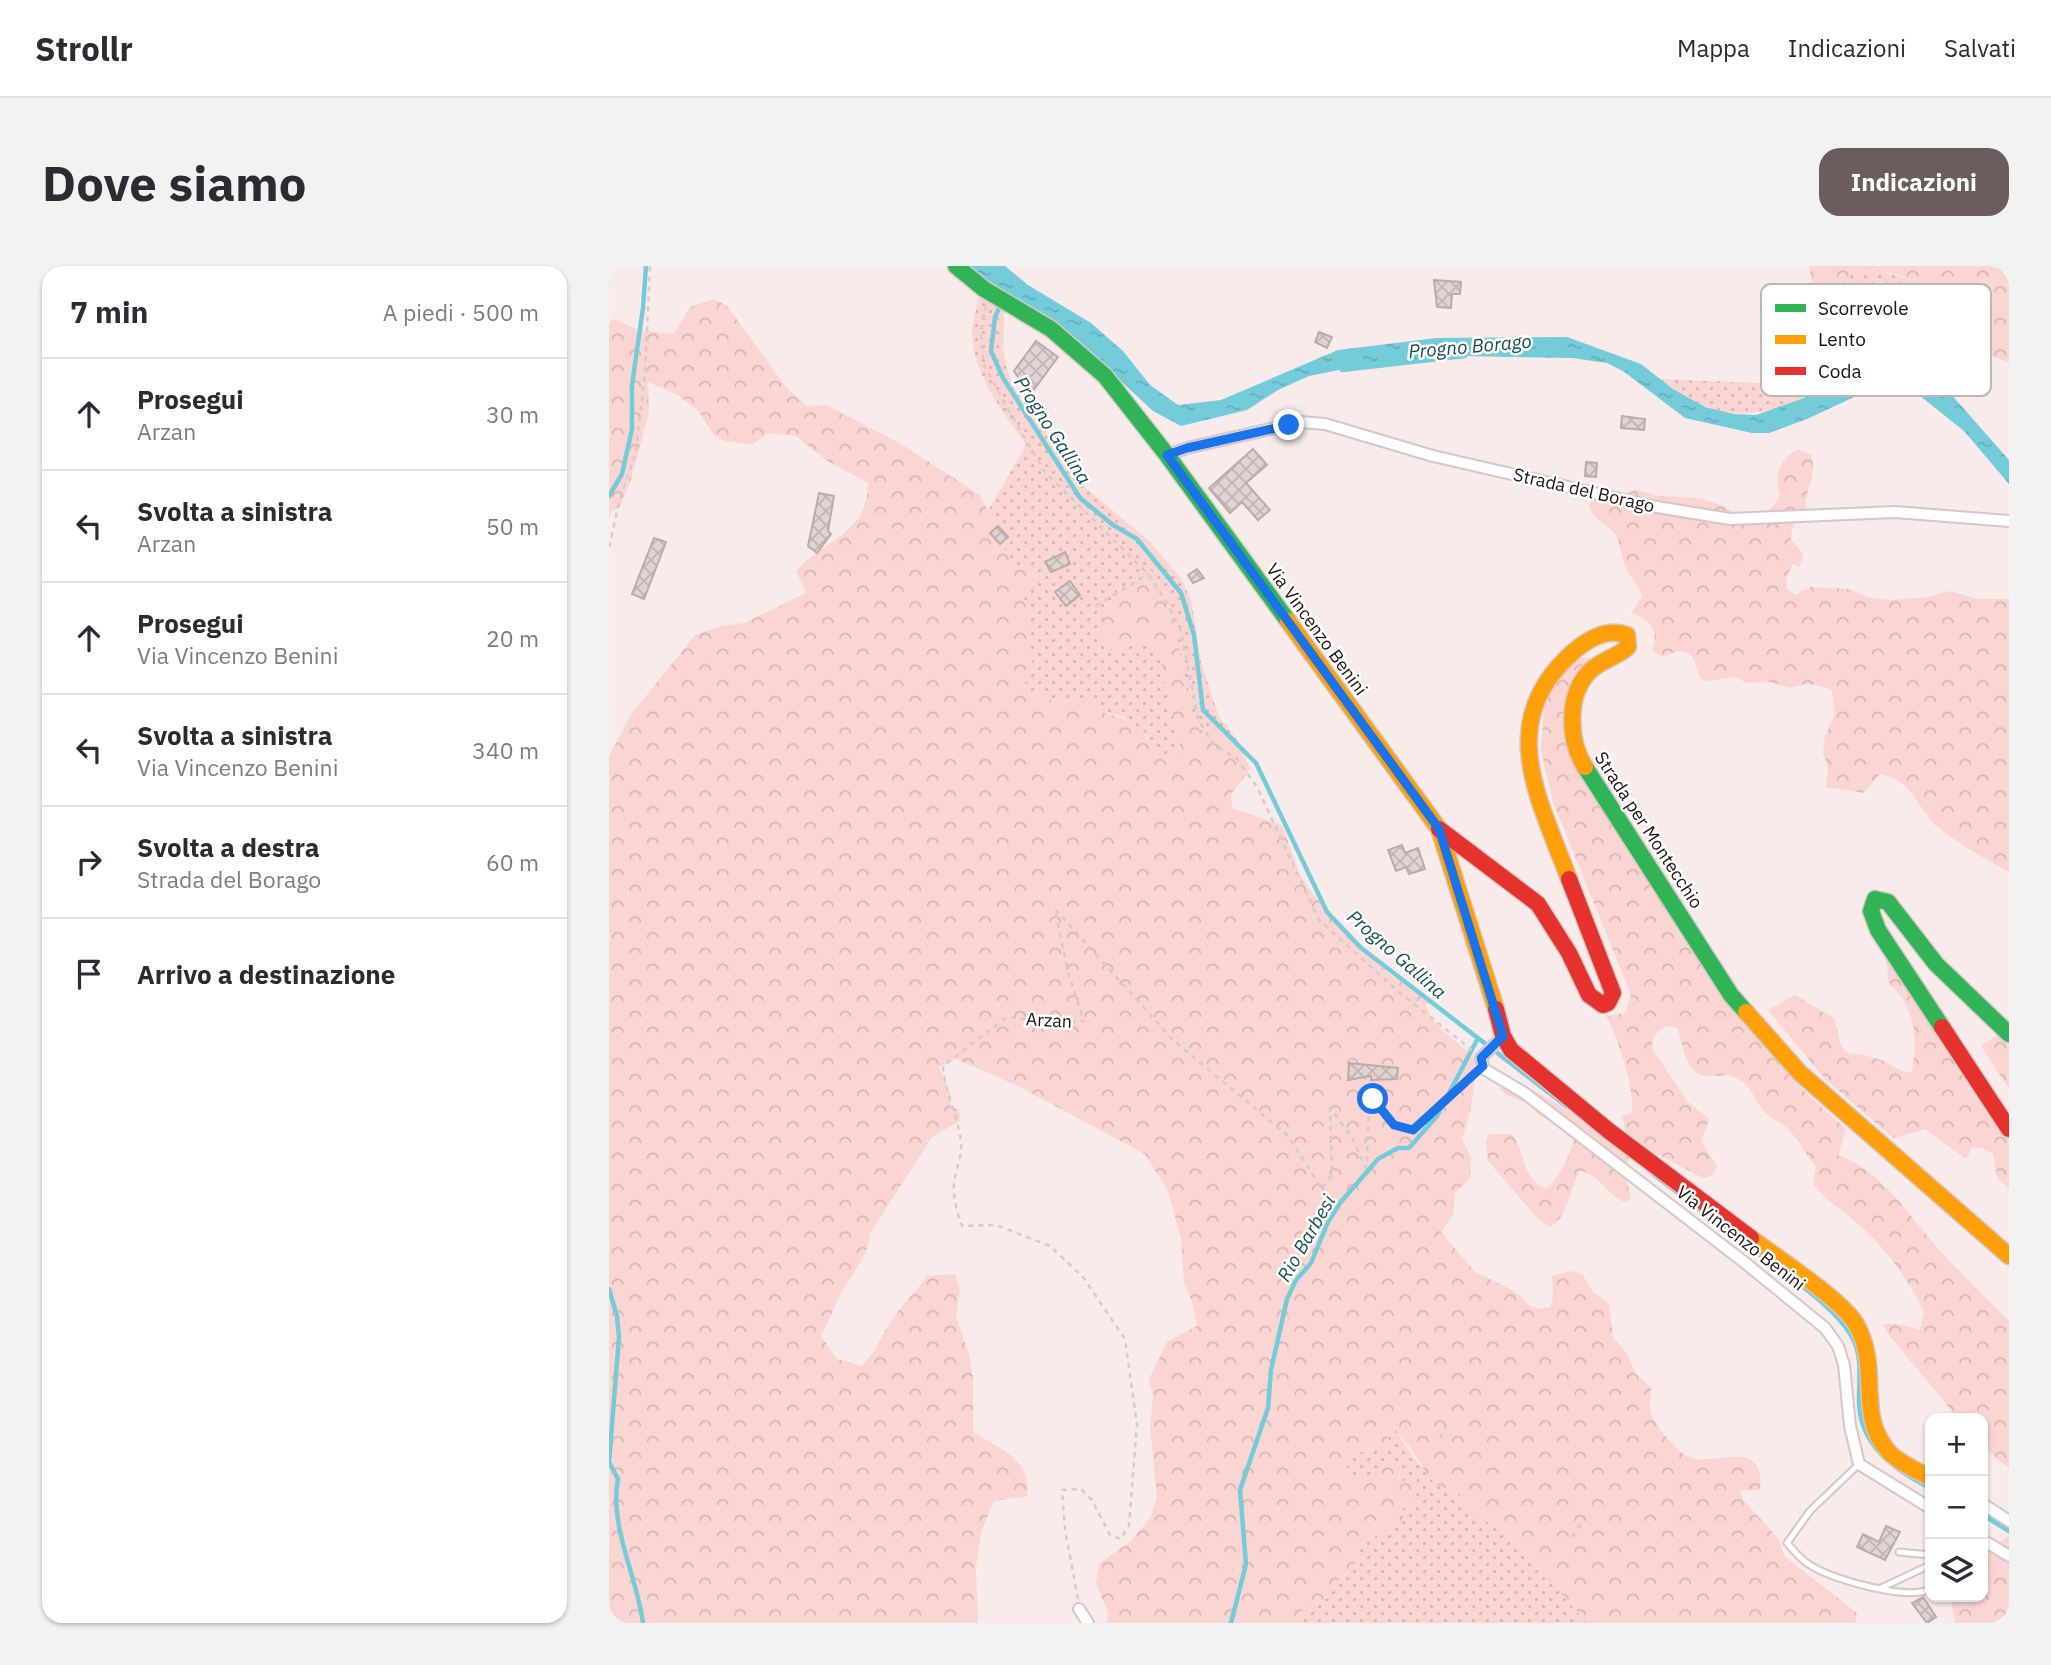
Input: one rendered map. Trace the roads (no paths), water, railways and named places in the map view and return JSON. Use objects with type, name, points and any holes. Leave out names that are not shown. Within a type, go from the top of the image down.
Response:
[{"type":"street","name":"Via Vincenzo Benini","points":[[956,266],[999,298],[1051,329],[1105,376],[1167,455],[1439,829],[1500,1038],[1540,1077],[1845,1312],[1865,1342],[1871,1367],[1870,1419],[1877,1436],[1892,1454],[1927,1476]]},
{"type":"street","name":"Strada del Borago","points":[[1167,455],[1301,422],[1325,424],[1433,456],[1630,501],[1720,518],[1751,521],[1895,512],[2009,521]]},
{"type":"street","name":"Strada per Montecchio","points":[[1439,829],[1538,904],[1569,953],[1589,995],[1603,1005],[1608,1003],[1613,993],[1532,783],[1529,722],[1544,685],[1562,662],[1582,645],[1598,637],[1619,631],[1627,635],[1630,644],[1627,650],[1595,666],[1581,684],[1570,720],[1576,752],[1731,995],[1800,1073],[2009,1256]]},
{"type":"street","points":[[2009,1034],[1936,964],[1888,902],[1875,899],[1871,911],[1878,930],[2009,1129]]},
{"type":"street","name":"Via Vincenzo Benini","points":[[1500,1038],[1482,1062],[1744,1262],[1825,1328],[1838,1346],[1844,1365],[1850,1426],[1859,1464]]},
{"type":"street","points":[[1859,1464],[1925,1505]]},
{"type":"street","points":[[1988,1507],[2009,1521]]},
{"type":"street","points":[[1988,1543],[2009,1556]]},
{"type":"lane","points":[[1859,1464],[1810,1511],[1787,1543],[1802,1560],[1818,1570],[1850,1582],[1904,1593],[1925,1592]]},
{"type":"lane","points":[[1899,1552],[1925,1555]]},
{"type":"lane","points":[[1881,1588],[1925,1567]]},
{"type":"water","points":[[966,266],[1005,266],[1028,285],[1091,323],[1123,351],[1150,385],[1178,405],[1221,400],[1338,350],[1436,338],[1567,337],[1641,364],[1673,389],[1705,407],[1734,414],[1756,415],[1810,396],[1856,396],[1769,433],[1752,433],[1685,418],[1623,371],[1607,363],[1572,358],[1462,356],[1360,366],[1309,376],[1278,390],[1247,410],[1181,426],[1153,411],[1084,347],[990,286]]},
{"type":"water","points":[[1920,396],[1953,396],[2009,460],[2009,484],[1964,431]]},
{"type":"waterway","points":[[609,496],[622,474],[632,429],[632,385],[646,266]]},
{"type":"waterway","name":"Progno Gallina","points":[[1001,304],[995,317],[991,351],[1003,378],[1080,498],[1113,525],[1137,539],[1181,593],[1194,635],[1203,710],[1256,763],[1327,912],[1360,947],[1566,1106]]},
{"type":"waterway","name":"Progno Borago","points":[[1342,370],[1465,356]]},
{"type":"waterway","name":"Rio Barbesi","points":[[1231,1623],[1246,1564],[1240,1490],[1268,1408],[1271,1370],[1287,1299],[1296,1280],[1311,1263],[1328,1222],[1340,1203],[1378,1159],[1398,1148],[1409,1148],[1437,1116],[1478,1038]]},
{"type":"waterway","name":"Progno Gallina","points":[[1653,1174],[1724,1228]]},
{"type":"waterway","name":"Progno Gallina","points":[[1751,1248],[1832,1311],[1851,1335],[1860,1366],[1860,1414],[1864,1429],[1880,1453],[1903,1472],[1925,1485]]},
{"type":"waterway","points":[[609,1289],[617,1316],[619,1337],[609,1462],[618,1479],[616,1497],[620,1533],[643,1623]]},
{"type":"waterway","name":"Progno Gallina","points":[[1988,1518],[2009,1531]]}]
